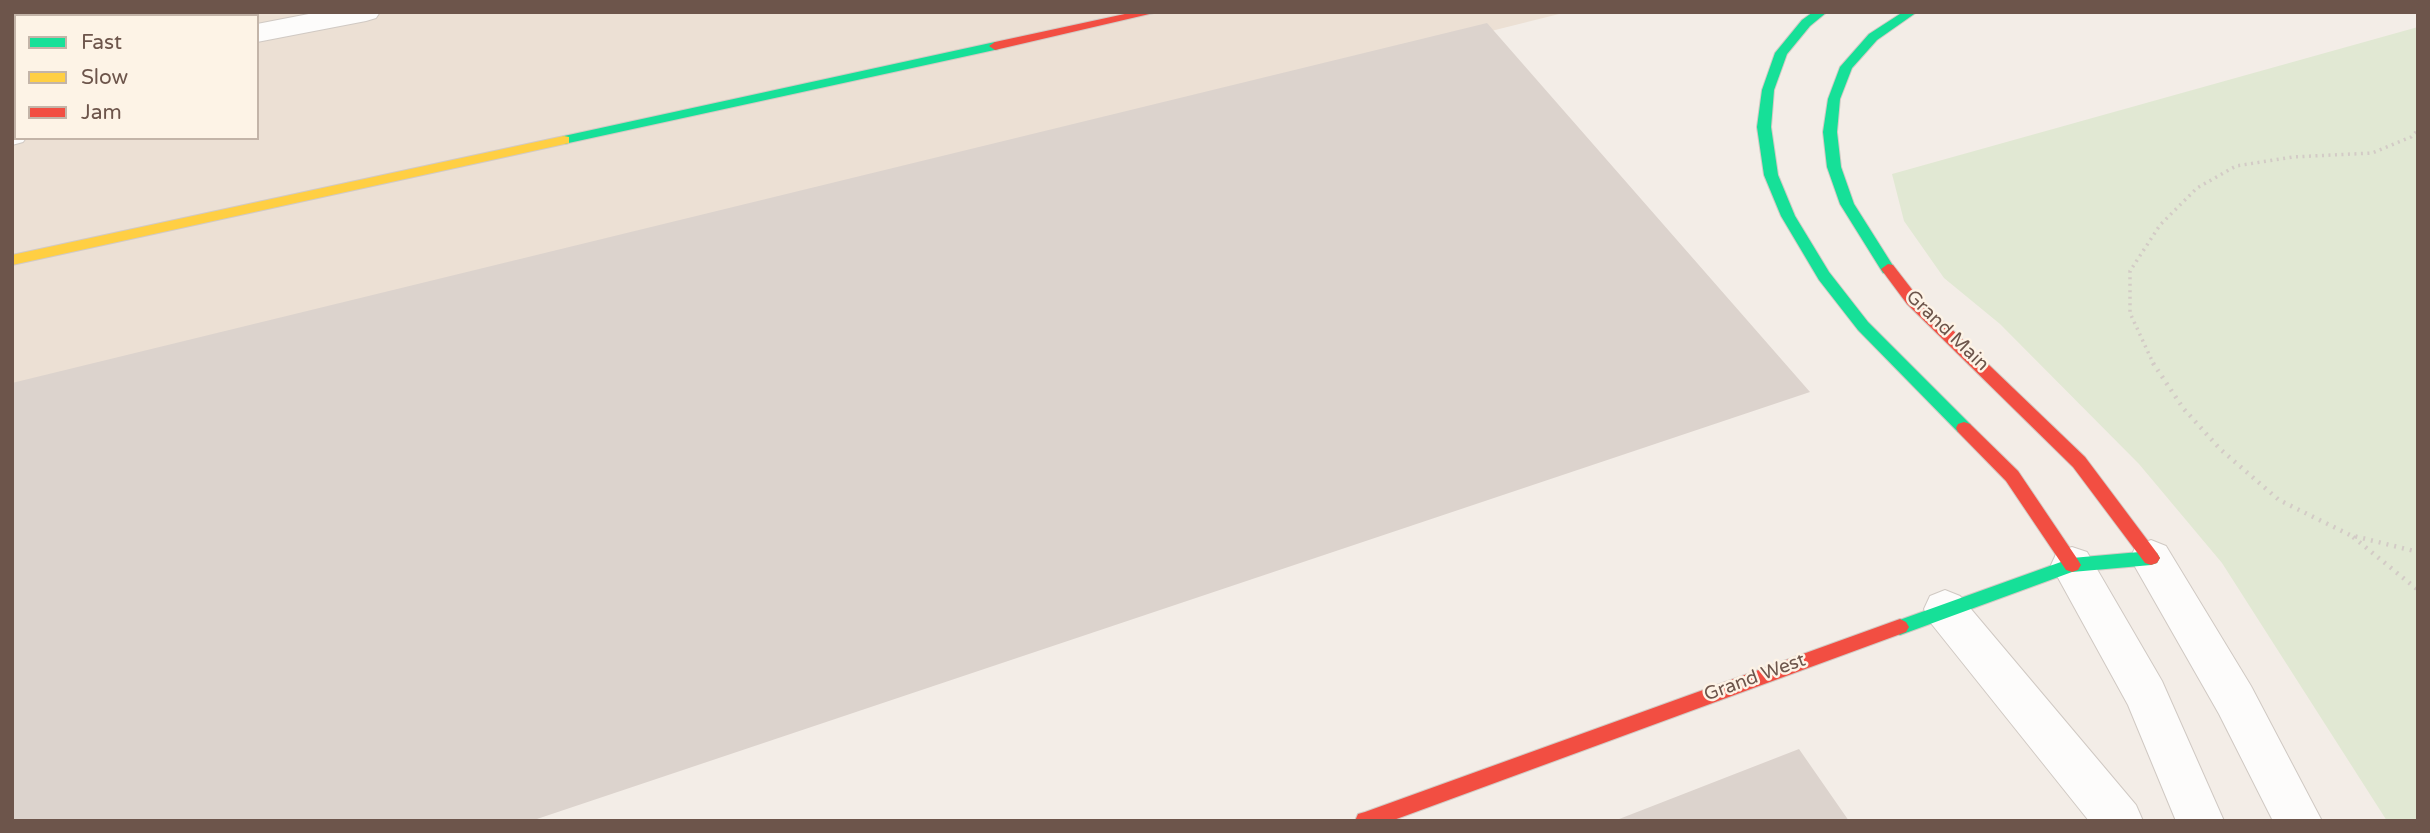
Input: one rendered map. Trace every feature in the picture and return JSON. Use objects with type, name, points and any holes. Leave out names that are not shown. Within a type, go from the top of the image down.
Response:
[{"type":"street","points":[[259,33],[366,12]]},
{"type":"street","points":[[1821,12],[1806,23],[1781,53],[1768,89],[1764,127],[1771,175],[1788,216],[1824,276],[1863,326],[2011,476],[2072,565],[2147,695],[2200,821]]},
{"type":"street","name":"Grand Main","points":[[1911,12],[1873,37],[1846,67],[1834,99],[1830,132],[1834,167],[1847,204],[1877,254],[1912,300],[2079,462],[2151,558]]},
{"type":"street","points":[[12,260],[1146,13]]},
{"type":"street","points":[[2151,558],[2235,700],[2298,821]]},
{"type":"street","name":"Grand West","points":[[1365,821],[2072,565],[2151,558]]},
{"type":"street","points":[[1945,609],[2119,821]]},
{"type":"path","points":[[2418,130],[2411,137],[2372,153],[2293,157],[2236,166],[2197,188],[2160,225],[2130,271],[2130,313],[2152,362],[2183,408],[2220,449],[2279,500],[2350,535],[2418,552]]},
{"type":"path","points":[[2350,535],[2418,590]]},
{"type":"shaded area","points":[[12,12],[1567,12],[12,402]]},
{"type":"green space","points":[[2418,27],[2418,821],[2387,821],[2222,563],[2139,464],[2000,324],[1944,278],[1904,221],[1892,174]]},
{"type":"building","points":[[1487,23],[1810,392],[531,821],[12,821],[12,383]]},
{"type":"building","points":[[1799,749],[1849,821],[1614,821]]},
{"type":"traffic: fast","points":[[1821,12],[1806,23],[1781,53],[1768,90],[1764,127],[1771,175],[1788,216],[1824,276],[1863,326],[1964,428]]},
{"type":"traffic: fast","points":[[1888,269],[1847,204],[1834,167],[1830,132],[1834,99],[1846,67],[1873,37],[1911,12]]},
{"type":"traffic: fast","points":[[564,140],[995,46]]},
{"type":"traffic: fast","points":[[1900,627],[2072,565],[2151,558]]},
{"type":"traffic: slow","points":[[12,260],[564,140]]},
{"type":"traffic: jam","points":[[995,46],[1152,12]]},
{"type":"traffic: jam","points":[[1888,269],[1912,300],[2079,462],[2151,558]]},
{"type":"traffic: jam","points":[[1964,428],[2012,476],[2072,565]]},
{"type":"traffic: jam","points":[[1365,821],[1900,627]]}]
